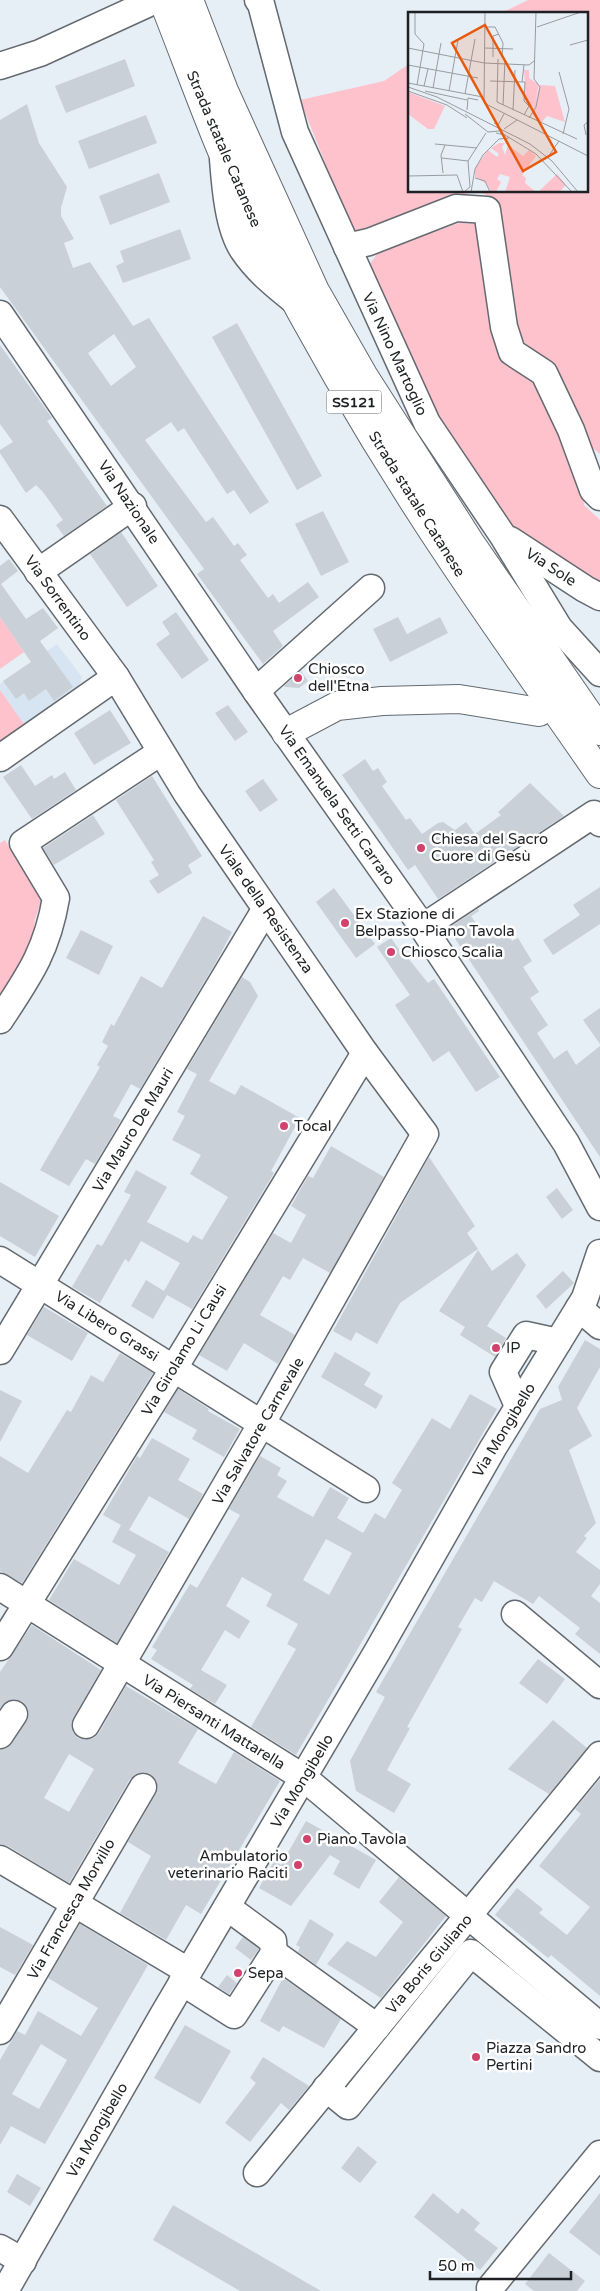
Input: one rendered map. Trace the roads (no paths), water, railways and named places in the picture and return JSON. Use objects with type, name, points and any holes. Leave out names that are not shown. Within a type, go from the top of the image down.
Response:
[{"type":"main road","name":"Strada statale Catanese","points":[[189,0],[224,92],[315,291],[363,375],[471,544],[600,731]]},
{"type":"main road","name":"Strada statale Catanese","points":[[155,2],[252,218],[297,304],[389,461],[441,543],[600,774]]},
{"type":"main road","points":[[286,733],[337,706],[382,701],[459,699],[539,712]]},
{"type":"street","name":"Via Nino Martoglio","points":[[258,0],[261,4],[295,132],[427,423],[503,536],[560,628],[600,673]]},
{"type":"street","points":[[0,66],[40,53],[155,2]]},
{"type":"street","points":[[347,247],[369,242],[456,208],[488,210],[504,327],[512,352],[544,372],[571,430],[593,490],[600,497]]},
{"type":"street","name":"Via Nazionale","points":[[3,324],[133,506],[256,691]]},
{"type":"street","points":[[38,572],[133,506]]},
{"type":"street","name":"Via Sorrentino","points":[[0,519],[116,677]]},
{"type":"street","name":"Via Sole","points":[[503,536],[584,590],[600,597]]},
{"type":"street","points":[[256,691],[371,588]]},
{"type":"street","points":[[0,758],[116,677]]},
{"type":"street","name":"Viale della Resistenza","points":[[116,677],[161,752],[265,910],[365,1053],[425,1134]]},
{"type":"street","name":"Via Emanuela Setti Carraro","points":[[256,691],[423,927],[566,1143]]},
{"type":"street","points":[[0,1020],[44,948],[56,898],[23,843],[161,752]]},
{"type":"street","points":[[423,927],[594,814],[600,823]]},
{"type":"street","name":"Via Mauro De Mauri","points":[[0,1351],[265,910]]},
{"type":"street","name":"Via Girolamo Li Causi","points":[[0,1646],[174,1368],[365,1053]]},
{"type":"street","name":"Via Salvatore Carnevale","points":[[86,1725],[123,1665],[262,1423],[425,1134]]},
{"type":"street","points":[[566,1143],[600,1179]]},
{"type":"street","points":[[566,1143],[600,1207]]},
{"type":"street","name":"Via Mongibello","points":[[5,2291],[185,1977],[304,1778],[518,1406],[588,1298],[600,1253]]},
{"type":"street","name":"Via Libero Grassi","points":[[0,1260],[366,1488]]},
{"type":"street","points":[[588,1298],[600,1326]]},
{"type":"street","name":"Via Piersanti Mattarella","points":[[0,1587],[304,1778],[600,2026]]},
{"type":"street","points":[[515,1614],[600,1685]]},
{"type":"street","points":[[0,1735],[14,1714]]},
{"type":"street","name":"Via Boris Giuliano","points":[[257,2173],[600,1755]]},
{"type":"street","name":"Via Francesca Morvillo","points":[[0,2031],[143,1787]]},
{"type":"street","points":[[0,1859],[75,1903],[185,1977],[234,2015],[274,1953],[273,1940],[227,1907]]},
{"type":"street","points":[[274,1953],[377,2027]]},
{"type":"street","points":[[326,2088],[348,2106],[471,1953],[600,2058]]},
{"type":"street","points":[[490,2288],[600,2154]]},
{"type":"street","points":[[0,2248],[23,2261]]},
{"type":"place","name":"Chiosco dell'Etna","points":[[298,678]]},
{"type":"place","name":"Chiesa del Sacro Cuore di Gesù","points":[[421,848]]},
{"type":"place","name":"Ex Stazione di Belpasso-Piano Tavola","points":[[345,923]]},
{"type":"place","name":"Chiosco Scalia","points":[[391,952]]},
{"type":"place","name":"Tocal","points":[[284,1126]]},
{"type":"place","name":"IP","points":[[496,1348]]},
{"type":"place","name":"Piano Tavola","points":[[307,1839]]},
{"type":"place","name":"Ambulatorio veterinario Raciti","points":[[298,1865]]},
{"type":"place","name":"Sepa","points":[[238,1973]]},
{"type":"place","name":"Piazza Sandro Pertini","points":[[476,2057]]}]
